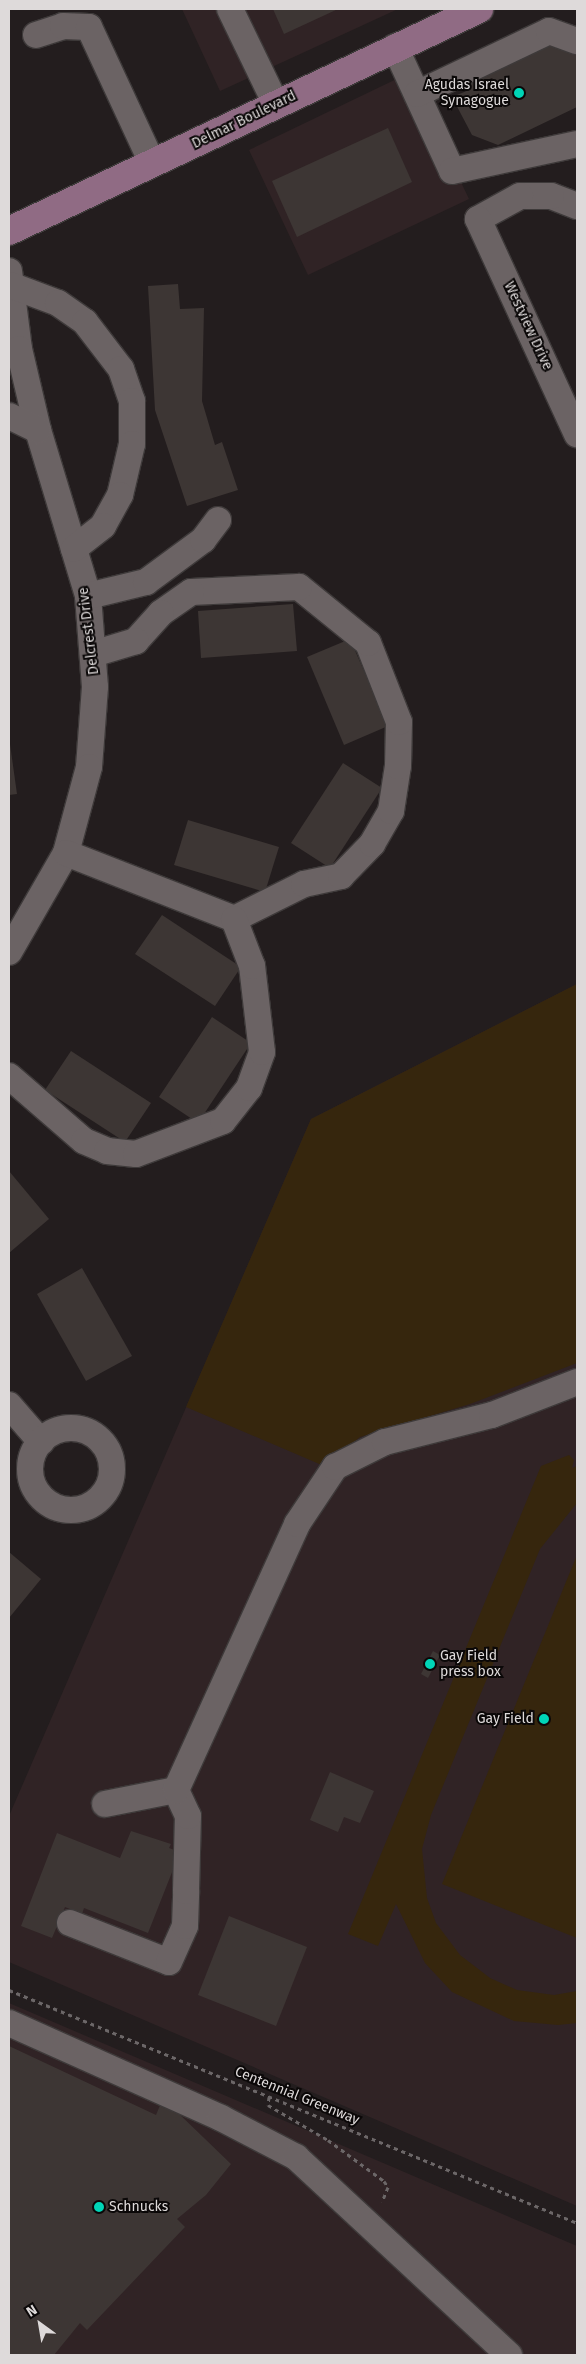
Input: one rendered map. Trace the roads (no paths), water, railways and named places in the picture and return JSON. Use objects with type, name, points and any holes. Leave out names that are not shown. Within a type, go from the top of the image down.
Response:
[{"type":"main road","name":"Delmar Boulevard","points":[[9,231],[395,47],[479,9]]},
{"type":"street","points":[[230,9],[276,104]]},
{"type":"street","points":[[36,34],[63,26],[88,27],[152,164]]},
{"type":"street","points":[[417,94],[549,32],[577,41]]},
{"type":"street","points":[[395,47],[452,171],[577,144]]},
{"type":"street","name":"Westview Drive","points":[[577,206],[551,196],[520,196],[478,219],[577,434]]},
{"type":"street","points":[[9,278],[58,303],[85,322],[121,369],[132,401],[132,444],[120,495],[102,526],[74,549]]},
{"type":"street","name":"Delcrest Drive","points":[[9,278],[18,349],[38,430],[88,596],[93,654],[90,767],[66,853],[9,952]]},
{"type":"street","points":[[9,416],[38,430]]},
{"type":"street","points":[[88,596],[146,582],[203,540],[218,520]]},
{"type":"street","points":[[93,654],[136,642],[161,613],[191,592],[243,588],[299,587],[368,643],[400,722],[391,811],[372,844],[342,876],[304,884],[234,919]]},
{"type":"street","points":[[9,1076],[84,1141],[108,1150],[136,1154],[223,1121],[249,1088],[262,1052],[252,966],[234,919],[66,853]]},
{"type":"street","points":[[70,1923],[169,1962],[185,1926],[188,1816],[176,1790],[297,1524],[335,1467],[385,1442],[492,1415],[577,1382]]},
{"type":"street","points":[[9,1404],[40,1442]]},
{"type":"street","points":[[105,1804],[176,1790]]},
{"type":"street","points":[[9,2023],[221,2118],[296,2157],[509,2355]]},
{"type":"place","name":"Agudas Israel Synagogue","points":[[519,93]]},
{"type":"place","name":"Gay Field press box","points":[[430,1664]]},
{"type":"place","name":"Gay Field","points":[[544,1719]]},
{"type":"place","name":"Schnucks","points":[[99,2207]]}]
